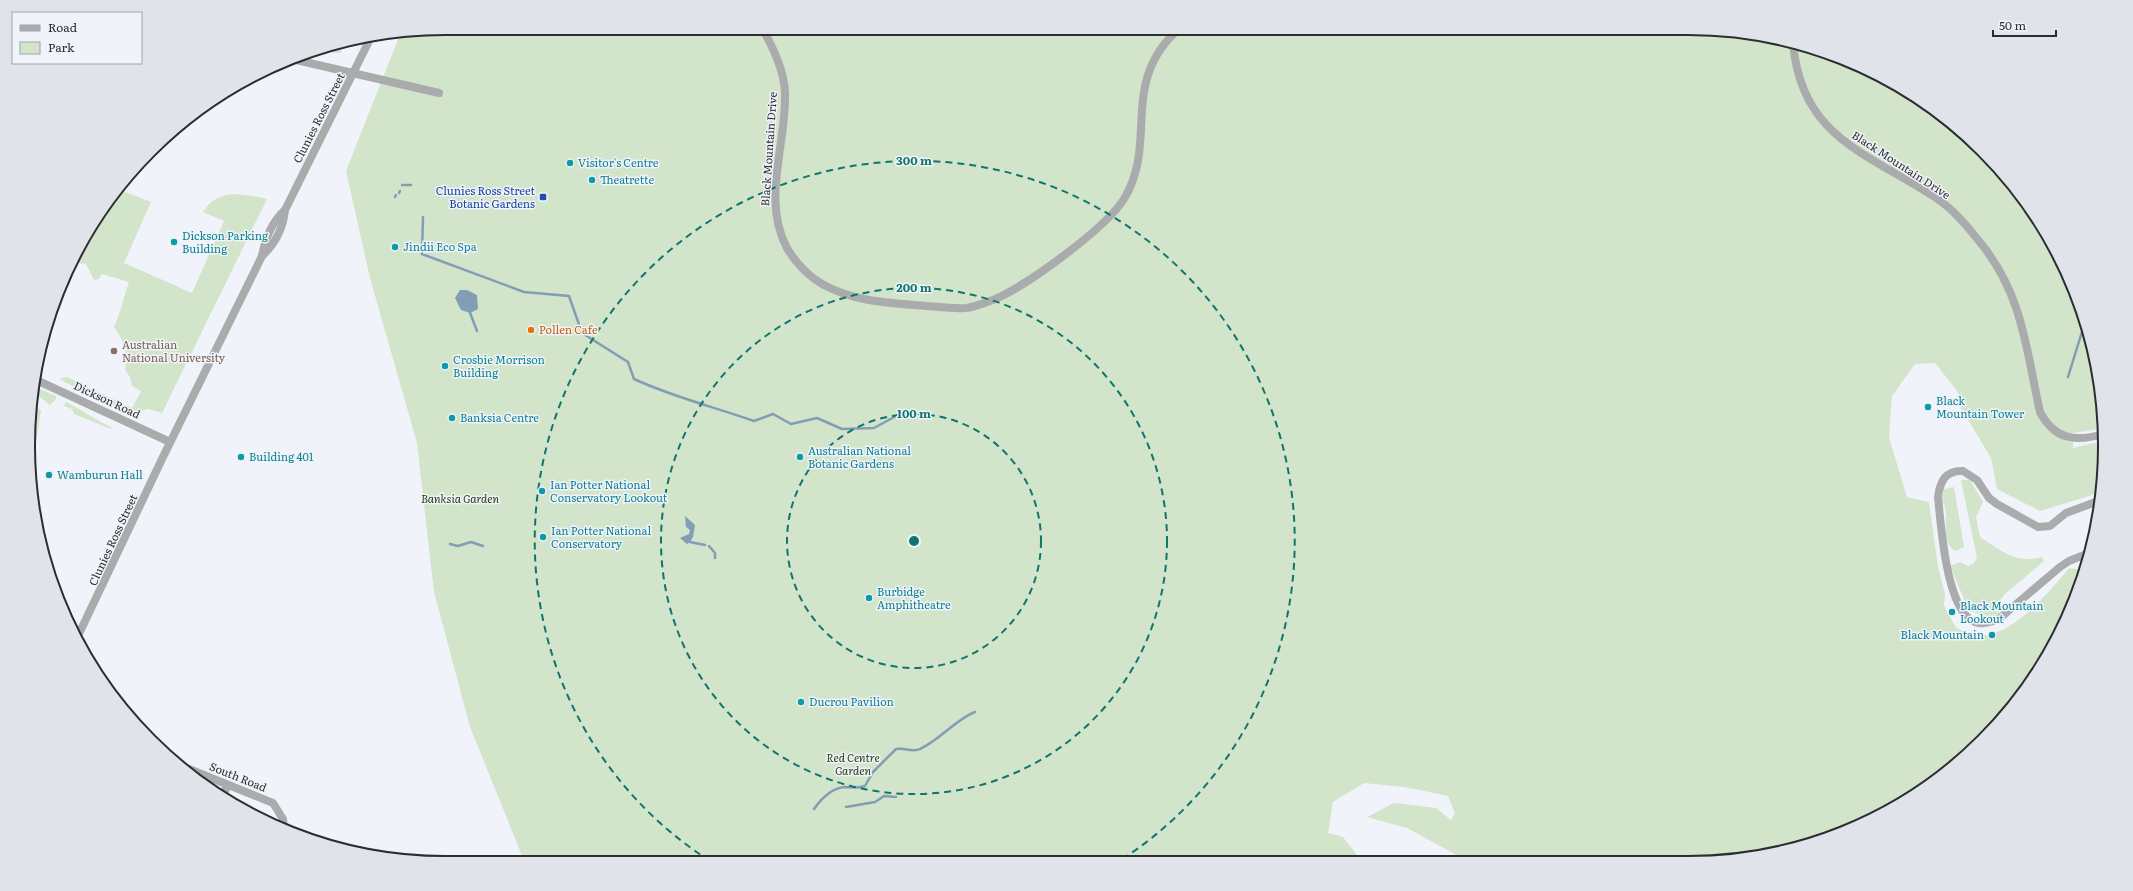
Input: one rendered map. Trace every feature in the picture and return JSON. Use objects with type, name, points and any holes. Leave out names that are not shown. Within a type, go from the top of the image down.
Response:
[{"type":"street","name":"Black Mountain Drive","points":[[766,35],[780,65],[785,90],[785,117],[775,202],[781,233],[792,254],[803,268],[823,284],[858,298],[901,304],[966,308],[991,301],[1030,281],[1111,216],[1123,201],[1136,173],[1139,155],[1142,102],[1146,79],[1157,55],[1174,35]]},
{"type":"street","name":"Clunies Ross Street","points":[[80,632],[170,442],[262,256],[265,243],[277,218],[285,210],[368,43]]},
{"type":"street","name":"Black Mountain Drive","points":[[1793,49],[1794,64],[1800,84],[1815,113],[1828,128],[1844,142],[1938,199],[1958,217],[1994,261],[2009,290],[2022,321],[2040,412],[2047,425],[2059,434],[2071,438],[2087,438],[2098,436]]},
{"type":"street","points":[[302,61],[354,72],[438,93]]},
{"type":"street","name":"Dickson Road","points":[[40,382],[170,442]]},
{"type":"street","points":[[2083,555],[2069,561],[2060,567],[2000,618],[1990,622],[1979,623],[1972,620],[1967,616],[1954,593],[1947,572],[1938,497],[1940,486],[1943,478],[1950,472],[1963,471],[1977,480],[1989,498],[1996,504],[2038,527],[2050,526],[2066,513],[2093,503]]},
{"type":"street","name":"South Road","points":[[197,772],[273,803],[283,819],[283,823]]},
{"type":"street","points":[[224,792],[228,785]]},
{"type":"green space","points":[[1688,35],[1714,36],[1768,43],[1794,49],[1845,66],[1869,77],[1916,104],[1978,155],[2029,217],[2056,264],[2067,288],[2084,339],[2090,365],[2097,429],[2073,433],[2073,448],[2098,442],[2095,494],[2040,511],[1997,489],[1991,458],[1961,408],[1958,392],[1935,363],[1915,364],[1892,396],[1889,437],[1907,497],[1929,502],[1938,567],[1945,594],[1944,605],[1956,628],[1977,635],[1992,634],[2004,629],[2017,621],[2041,600],[2069,568],[2078,569],[2067,603],[2056,627],[2029,674],[1996,716],[1978,736],[1958,754],[1916,787],[1869,814],[1845,825],[1819,834],[1768,848],[1714,855],[1688,856],[1456,856],[1455,854],[1407,828],[1367,817],[1394,803],[1436,808],[1451,820],[1455,813],[1448,796],[1405,787],[1364,783],[1333,802],[1328,833],[1343,837],[1359,856],[522,856],[470,727],[434,592],[417,443],[370,278],[346,171],[399,38],[419,36]]},
{"type":"green space","points":[[341,49],[341,53],[328,53]]},
{"type":"green space","points":[[124,191],[151,202],[124,263],[192,293],[224,221],[203,212],[209,204],[216,199],[232,194],[249,195],[267,199],[162,413],[149,409],[128,414],[59,379],[67,377],[132,408],[141,391],[132,386],[130,377],[125,370],[126,359],[123,342],[114,327],[129,282],[102,274],[99,279],[94,280],[86,264],[78,262],[90,240],[104,217]]},
{"type":"green space","points":[[39,389],[56,396],[56,399],[50,405],[39,396]]},
{"type":"green space","points":[[66,402],[112,428],[111,429],[74,414],[72,409],[64,406]]},
{"type":"green space","points":[[37,407],[41,411],[35,448]]},
{"type":"green space","points":[[1961,480],[1970,480],[1983,502],[1976,517],[1980,537],[2009,555],[2024,559],[2042,557],[2044,561],[2004,595],[1993,609],[2000,613],[1990,617],[1969,611],[1950,566],[1960,562],[1968,566],[1974,563],[1977,558]]},
{"type":"green space","points":[[1954,487],[1964,547],[1955,551],[1947,540],[1946,513],[1945,506],[1942,501],[1944,489]]},
{"type":"water","points":[[460,290],[467,290],[477,295],[478,309],[470,313],[461,310],[455,298]]},
{"type":"water","points":[[685,516],[695,525],[693,537],[687,544],[680,538],[689,534],[690,530],[686,527]]},
{"type":"waterway","points":[[402,185],[411,185]]},
{"type":"waterway","points":[[423,217],[422,254],[524,292],[569,296],[582,333],[628,362],[634,379],[679,397],[754,421],[773,414],[791,424],[817,418],[842,429],[874,428],[907,410]]},
{"type":"waterway","points":[[469,310],[477,331]]},
{"type":"waterway","points":[[2068,377],[2082,332]]},
{"type":"waterway","points":[[450,544],[458,546],[471,542],[483,546]]},
{"type":"waterway","points":[[690,542],[705,545]]},
{"type":"waterway","points":[[709,546],[715,553],[715,558]]},
{"type":"waterway","points":[[814,809],[823,798],[836,789],[865,786],[873,772],[896,749],[920,749],[961,719],[975,712]]},
{"type":"waterway","points":[[846,807],[875,802],[884,796],[896,797]]},
{"type":"place","name":"Visitor's Centre","points":[[570,163]]},
{"type":"place","name":"Theatrette","points":[[592,180]]},
{"type":"place","name":"Clunies Ross Street Botanic Gardens","points":[[543,197]]},
{"type":"place","name":"Dickson Parking Building","points":[[174,242]]},
{"type":"place","name":"Jindii Eco Spa","points":[[395,247]]},
{"type":"place","name":"Pollen Cafe","points":[[531,330]]},
{"type":"place","name":"Australian National University","points":[[114,351]]},
{"type":"place","name":"Crosbie Morrison Building","points":[[445,366]]},
{"type":"place","name":"Black Mountain Tower","points":[[1928,407]]},
{"type":"place","name":"Banksia Centre","points":[[452,418]]},
{"type":"place","name":"Building 401","points":[[241,457]]},
{"type":"place","name":"Australian National Botanic Gardens","points":[[800,457]]},
{"type":"place","name":"Wamburun Hall","points":[[49,475]]},
{"type":"place","name":"Ian Potter National Conservatory Lookout","points":[[542,491]]},
{"type":"place","name":"Ian Potter National Conservatory","points":[[543,537]]},
{"type":"place","name":"Burbidge Amphitheatre","points":[[869,598]]},
{"type":"place","name":"Black Mountain Lookout","points":[[1952,612]]},
{"type":"place","name":"Black Mountain","points":[[1992,635]]},
{"type":"place","name":"Ducrou Pavilion","points":[[801,702]]},
{"type":"park label","name":"Banksia Garden","points":[[460,499]]},
{"type":"park label","name":"Red Centre Garden","points":[[853,764]]}]
